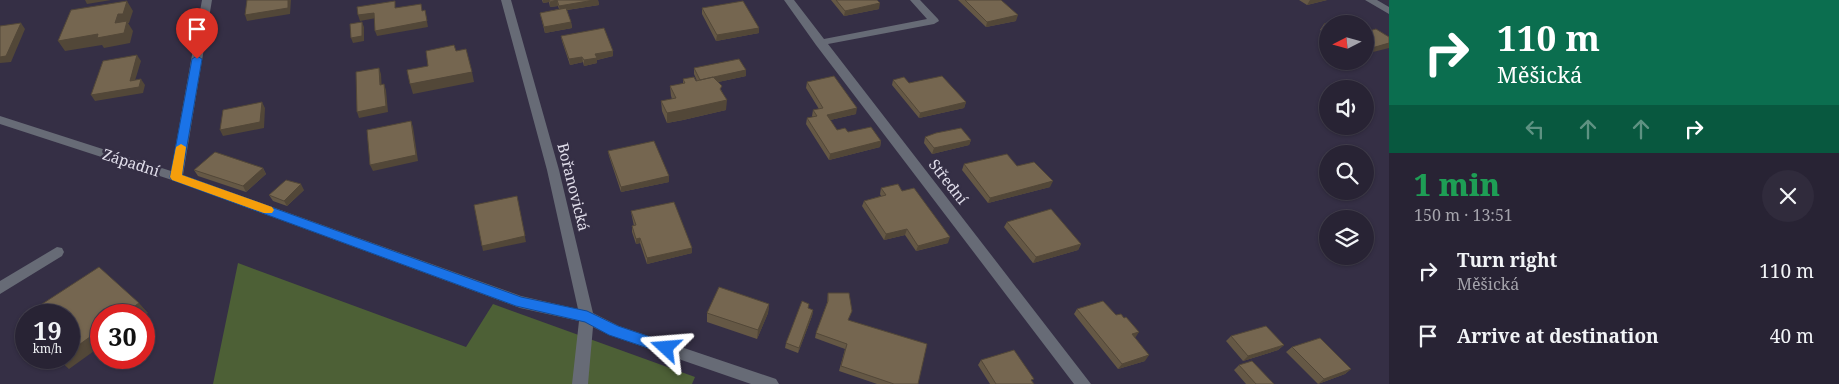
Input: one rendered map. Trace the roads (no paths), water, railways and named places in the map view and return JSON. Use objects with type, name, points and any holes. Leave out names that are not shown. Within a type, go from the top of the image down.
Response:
[{"type":"street","points":[[176,177],[207,0]]},
{"type":"street","name":"Bořanovická","points":[[506,0],[554,170],[587,317],[580,384]]},
{"type":"street","name":"Střední","points":[[789,0],[820,43],[1083,384]]},
{"type":"street","points":[[820,43],[934,21],[915,0]]},
{"type":"street","points":[[1370,0],[1389,11]]},
{"type":"street","name":"Západní","points":[[0,120],[176,177],[520,302],[587,317],[614,331],[771,384]]},
{"type":"street","points":[[0,288],[57,252]]}]
